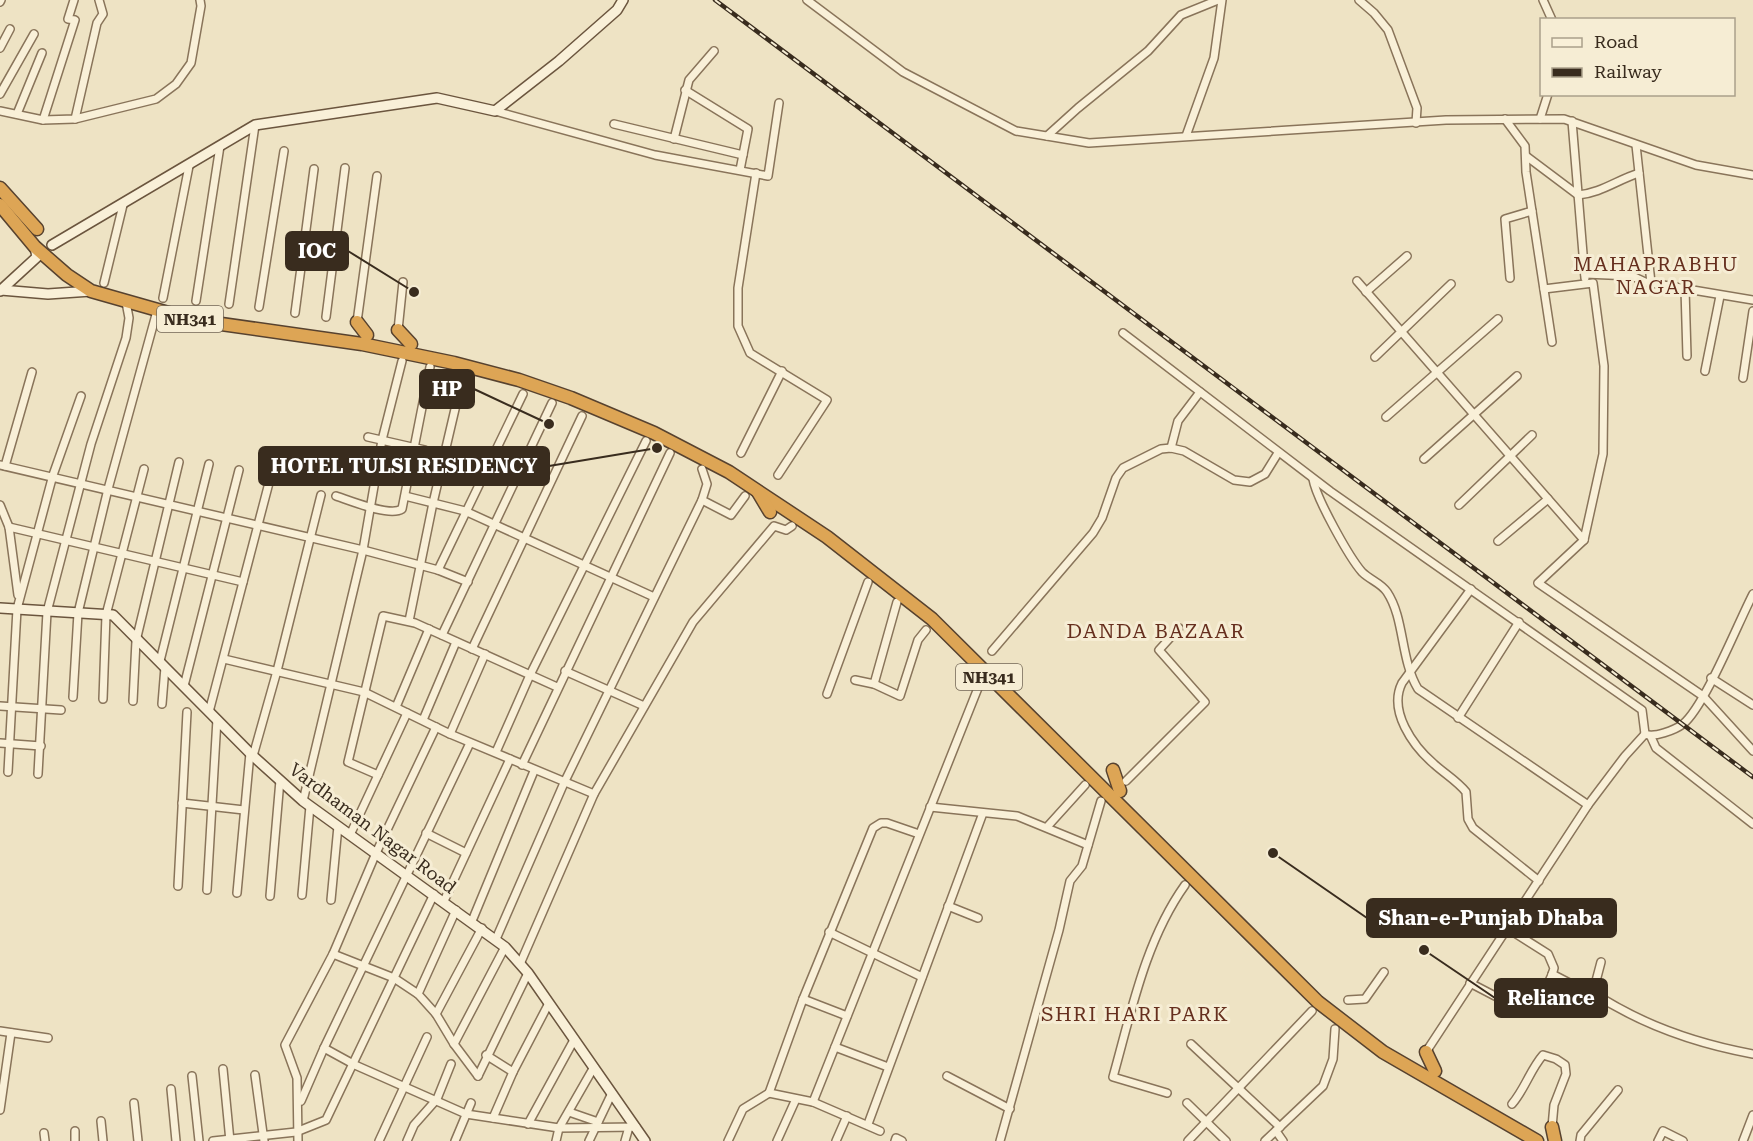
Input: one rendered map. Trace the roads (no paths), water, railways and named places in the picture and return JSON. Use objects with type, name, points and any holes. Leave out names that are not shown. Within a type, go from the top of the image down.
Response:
[{"type":"highway","points":[[0,188],[36,229]]},
{"type":"highway","name":"NH341","points":[[0,205],[35,247],[67,275],[91,291],[157,311],[259,331],[364,340],[519,380],[571,398],[756,489],[837,544],[925,614],[1186,871],[1318,1011],[1383,1052],[1537,1141]]},
{"type":"highway","points":[[357,322],[364,340]]},
{"type":"highway","points":[[398,330],[411,345]]},
{"type":"highway","name":"NH341","points":[[650,437],[670,453]]},
{"type":"highway","name":"NH341","points":[[756,489],[770,512]]},
{"type":"highway","points":[[925,614],[926,630]]},
{"type":"highway","points":[[1113,770],[1123,786]]},
{"type":"highway","points":[[1100,786],[1101,801]]},
{"type":"highway","points":[[1186,871],[1188,889]]},
{"type":"highway","points":[[1426,1052],[1435,1071]]},
{"type":"highway","points":[[1552,1127],[1555,1141]]},
{"type":"street","points":[[43,120],[75,20],[68,19],[74,0]]},
{"type":"street","points":[[75,119],[97,23],[103,14],[99,0]]},
{"type":"street","points":[[0,111],[43,120],[75,119],[156,99],[176,84],[191,63],[201,6],[200,0]]},
{"type":"street","points":[[495,111],[559,61],[616,10],[623,0]]},
{"type":"street","points":[[807,0],[903,72],[1016,131],[1089,143],[1416,123],[1540,119],[1572,121],[1696,165],[1753,175]]},
{"type":"street","points":[[1047,136],[1083,103],[1148,51],[1181,15],[1220,0],[1214,58],[1186,136]]},
{"type":"street","points":[[1359,0],[1388,30],[1417,108],[1416,123]]},
{"type":"street","points":[[1543,0],[1551,18]]},
{"type":"street","points":[[0,48],[10,28]]},
{"type":"street","points":[[0,94],[34,34]]},
{"type":"street","points":[[675,139],[685,90],[697,69],[714,51]]},
{"type":"street","points":[[16,114],[42,53]]},
{"type":"street","points":[[685,90],[747,129],[740,170]]},
{"type":"street","points":[[1540,119],[1547,96]]},
{"type":"street","points":[[52,245],[255,126],[438,98],[495,111],[655,155],[768,176],[779,103]]},
{"type":"street","points":[[1505,119],[1526,146],[1532,211],[1552,342]]},
{"type":"street","points":[[1572,121],[1586,284]]},
{"type":"street","points":[[614,124],[743,155]]},
{"type":"street","points":[[229,304],[255,126]]},
{"type":"street","points":[[1636,145],[1651,283]]},
{"type":"street","points":[[196,301],[220,146]]},
{"type":"street","points":[[259,307],[284,152]]},
{"type":"street","points":[[1526,156],[1578,195],[1600,192],[1616,181],[1639,173]]},
{"type":"street","points":[[163,298],[189,166]]},
{"type":"street","points":[[295,313],[314,168]]},
{"type":"street","points":[[326,317],[345,168]]},
{"type":"street","points":[[756,173],[738,288],[738,326],[750,353],[782,370],[827,400],[778,476]]},
{"type":"street","points":[[357,322],[377,176]]},
{"type":"street","points":[[104,283],[123,205]]},
{"type":"street","points":[[1510,278],[1505,219],[1532,211]]},
{"type":"street","points":[[1,290],[37,257],[35,247]]},
{"type":"street","points":[[1366,292],[1407,256]]},
{"type":"street","points":[[1585,274],[1632,276],[1651,283],[1753,300]]},
{"type":"street","points":[[1357,281],[1584,540]]},
{"type":"street","points":[[398,330],[403,282]]},
{"type":"street","points":[[1544,289],[1593,283],[1604,366],[1603,454],[1584,540],[1538,583],[1703,696],[1753,751]]},
{"type":"street","points":[[1375,357],[1451,284]]},
{"type":"street","points":[[1685,289],[1687,356]]},
{"type":"street","points":[[1,290],[48,294],[91,291]]},
{"type":"street","points":[[1705,371],[1720,296]]},
{"type":"street","points":[[38,774],[47,612],[80,483],[126,338],[129,318],[126,302]]},
{"type":"street","points":[[73,697],[78,613],[108,489],[157,311]]},
{"type":"street","points":[[1743,378],[1753,311]]},
{"type":"street","points":[[1386,417],[1498,319]]},
{"type":"street","points":[[1123,333],[1313,479],[1642,710],[1648,736],[1656,748],[1753,824]]},
{"type":"street","points":[[302,895],[306,803],[363,550],[382,440],[402,362]]},
{"type":"street","points":[[336,496],[371,507],[401,510],[430,367]]},
{"type":"street","points":[[741,453],[782,370]]},
{"type":"street","points":[[32,372],[2,465],[363,550],[438,570],[468,582]]},
{"type":"street","points":[[409,621],[433,503],[463,375]]},
{"type":"street","points":[[1424,459],[1517,376]]},
{"type":"street","points":[[1171,448],[1178,421],[1200,392]]},
{"type":"street","points":[[438,570],[523,394]]},
{"type":"street","points":[[18,605],[52,476],[81,396]]},
{"type":"street","points":[[442,635],[552,403]]},
{"type":"street","points":[[472,649],[582,416]]},
{"type":"street","points":[[1459,505],[1532,435]]},
{"type":"street","points":[[368,437],[425,450],[442,465],[480,479]]},
{"type":"street","points":[[496,752],[530,675],[650,437]]},
{"type":"street","points":[[992,651],[1093,533],[1102,518],[1116,478],[1123,468],[1161,449],[1171,448],[1184,451],[1234,480],[1250,482],[1265,474],[1278,453]]},
{"type":"street","points":[[522,765],[557,687],[670,453]]},
{"type":"street","points":[[133,701],[136,641],[153,560],[179,462]]},
{"type":"street","points":[[162,704],[162,664],[209,464]]},
{"type":"street","points":[[103,699],[106,615],[144,469]]},
{"type":"street","points":[[496,939],[564,783],[702,501],[707,484],[702,469]]},
{"type":"street","points":[[184,686],[239,470]]},
{"type":"street","points":[[207,890],[212,806],[213,716],[224,660],[270,479]]},
{"type":"street","points":[[1313,479],[1318,498],[1361,571],[1388,593],[1410,675],[1425,696],[1588,805]]},
{"type":"street","points":[[237,893],[251,755],[277,671],[321,495]]},
{"type":"street","points":[[405,496],[465,511],[525,536],[654,597]]},
{"type":"street","points":[[702,501],[731,514],[745,496]]},
{"type":"street","points":[[1498,541],[1548,499]]},
{"type":"street","points":[[0,505],[9,527],[18,605],[8,772]]},
{"type":"street","points":[[520,964],[594,794],[693,622],[774,526],[786,530],[792,526]]},
{"type":"street","points":[[9,527],[243,582]]},
{"type":"street","points":[[827,694],[868,582]]},
{"type":"street","points":[[1472,589],[1397,693],[1402,721],[1432,762],[1466,792],[1468,819],[1473,828],[1539,881]]},
{"type":"street","points":[[1426,1052],[1588,805],[1625,756],[1648,736],[1683,724],[1703,696],[1753,594]]},
{"type":"street","points":[[874,684],[897,602]]},
{"type":"street","points":[[0,608],[18,605],[47,612],[106,615]]},
{"type":"street","name":"Vardhaman Nagar Road","points":[[106,615],[113,615],[136,641],[162,664],[251,755],[306,803],[506,947],[528,973],[612,1093],[632,1127],[645,1141]]},
{"type":"street","points":[[378,775],[348,762],[383,616],[409,621],[429,629],[557,687]]},
{"type":"street","points":[[1458,718],[1519,622]]},
{"type":"street","points":[[1123,786],[1205,702],[1160,650],[1179,628]]},
{"type":"street","points":[[396,707],[429,629]]},
{"type":"street","points":[[855,680],[874,684],[900,696],[918,640],[926,630]]},
{"type":"street","points":[[423,720],[456,642]]},
{"type":"street","points":[[450,734],[485,654]]},
{"type":"street","points":[[224,660],[364,692],[470,743],[594,794]]},
{"type":"street","points":[[565,671],[644,706]]},
{"type":"street","points":[[1711,678],[1753,705]]},
{"type":"street","points":[[813,1102],[980,683]]},
{"type":"street","points":[[0,706],[61,710]]},
{"type":"street","points":[[178,886],[187,712]]},
{"type":"street","points":[[350,834],[407,713]]},
{"type":"street","points":[[298,1141],[296,1132],[299,1106],[297,1078],[285,1045],[333,954],[376,853],[436,727]]},
{"type":"street","points":[[0,743],[40,746]]},
{"type":"street","points":[[299,1106],[324,1048],[470,743]]},
{"type":"street","points":[[444,901],[510,759]]},
{"type":"street","points":[[472,921],[534,771]]},
{"type":"street","points":[[270,896],[280,780]]},
{"type":"street","points":[[1047,827],[1085,785]]},
{"type":"street","points":[[1000,1141],[1070,881],[1082,866],[1101,801]]},
{"type":"street","points":[[182,803],[244,810]]},
{"type":"street","points":[[930,807],[1017,816],[1088,845]]},
{"type":"street","points":[[868,1124],[983,813]]},
{"type":"street","points":[[728,1141],[743,1109],[769,1093],[829,932],[876,825],[887,823],[920,834]]},
{"type":"street","points":[[331,900],[338,826]]},
{"type":"street","points":[[426,833],[466,853]]},
{"type":"street","points":[[1167,1093],[1113,1077],[1146,960],[1175,900],[1188,889]]},
{"type":"street","points":[[213,1141],[264,1138],[296,1132],[326,1120],[434,894]]},
{"type":"street","points":[[948,906],[978,918]]},
{"type":"street","points":[[418,994],[456,910]]},
{"type":"street","points":[[436,1014],[482,928]]},
{"type":"street","points":[[1470,983],[1512,1006],[1522,1008],[1533,1000],[1552,974],[1552,961],[1548,954],[1507,928]]},
{"type":"street","points":[[829,932],[921,977]]},
{"type":"street","points":[[454,1044],[506,947]]},
{"type":"street","points":[[333,954],[394,978],[418,994],[436,1014],[454,1044],[478,1076],[486,1055],[528,973]]},
{"type":"street","points":[[1589,990],[1594,985],[1600,962]]},
{"type":"street","points":[[1348,1000],[1365,999],[1384,972]]},
{"type":"street","points":[[1552,974],[1573,986],[1589,990],[1645,1023],[1689,1039],[1753,1054]]},
{"type":"street","points":[[803,999],[847,1016]]},
{"type":"street","points":[[493,1118],[513,1072],[549,1003]]},
{"type":"street","points":[[1188,1141],[1318,1011]]},
{"type":"street","points":[[1265,1141],[1323,1086],[1333,1059],[1335,1029]]},
{"type":"street","points":[[0,1031],[48,1038]]},
{"type":"street","points":[[0,1110],[12,1033]]},
{"type":"street","points":[[379,1141],[427,1037]]},
{"type":"street","points":[[528,1124],[574,1040]]},
{"type":"street","points":[[1191,1044],[1240,1088],[1278,1129],[1283,1141]]},
{"type":"street","points":[[834,1047],[888,1067]]},
{"type":"street","points":[[324,1048],[354,1065],[466,1114],[560,1128],[597,1125],[632,1127],[625,1141]]},
{"type":"street","points":[[486,1055],[513,1072]]},
{"type":"street","points":[[1512,1104],[1521,1094],[1536,1064],[1544,1055],[1556,1059],[1565,1065],[1566,1074],[1554,1105],[1552,1127]]},
{"type":"street","points":[[407,1141],[414,1125],[436,1099],[451,1064]]},
{"type":"street","points":[[556,1141],[560,1128],[594,1067]]},
{"type":"street","points":[[223,1069],[230,1140]]},
{"type":"street","points":[[255,1075],[264,1138]]},
{"type":"street","points":[[947,1076],[1010,1109]]},
{"type":"street","points":[[192,1077],[199,1141]]},
{"type":"street","points":[[171,1089],[176,1141]]},
{"type":"street","points":[[1580,1141],[1581,1135],[1618,1090]]},
{"type":"street","points":[[589,1141],[612,1093]]},
{"type":"street","points":[[769,1093],[813,1102],[880,1131]]},
{"type":"street","points":[[777,1141],[796,1099]]},
{"type":"street","points":[[1187,1102],[1226,1141]]},
{"type":"street","points":[[134,1103],[138,1141]]},
{"type":"street","points":[[455,1141],[471,1103]]},
{"type":"street","points":[[569,1112],[597,1125]]},
{"type":"street","points":[[1743,1141],[1753,1115]]},
{"type":"street","points":[[836,1141],[847,1116]]},
{"type":"street","points":[[101,1121],[103,1141]]},
{"type":"street","points":[[75,1131],[75,1141]]},
{"type":"street","points":[[1658,1141],[1663,1131],[1683,1141]]},
{"type":"street","points":[[895,1141],[896,1138],[902,1141]]},
{"type":"railway","points":[[715,0],[1753,777]]},
{"type":"place","name":"IOC","points":[[414,292]]},
{"type":"place","name":"HP","points":[[549,424]]},
{"type":"place","name":"HOTEL TULSI RESIDENCY","points":[[657,448]]},
{"type":"place","name":"Shan-e-Punjab Dhaba","points":[[1273,853]]},
{"type":"place","name":"Reliance","points":[[1424,950]]},
{"type":"district","name":"MAHAPRABHU NAGAR","points":[[1656,276]]},
{"type":"district","name":"DANDA BAZAAR","points":[[1156,631]]},
{"type":"district","name":"SHRI HARI PARK","points":[[1135,1014]]}]
